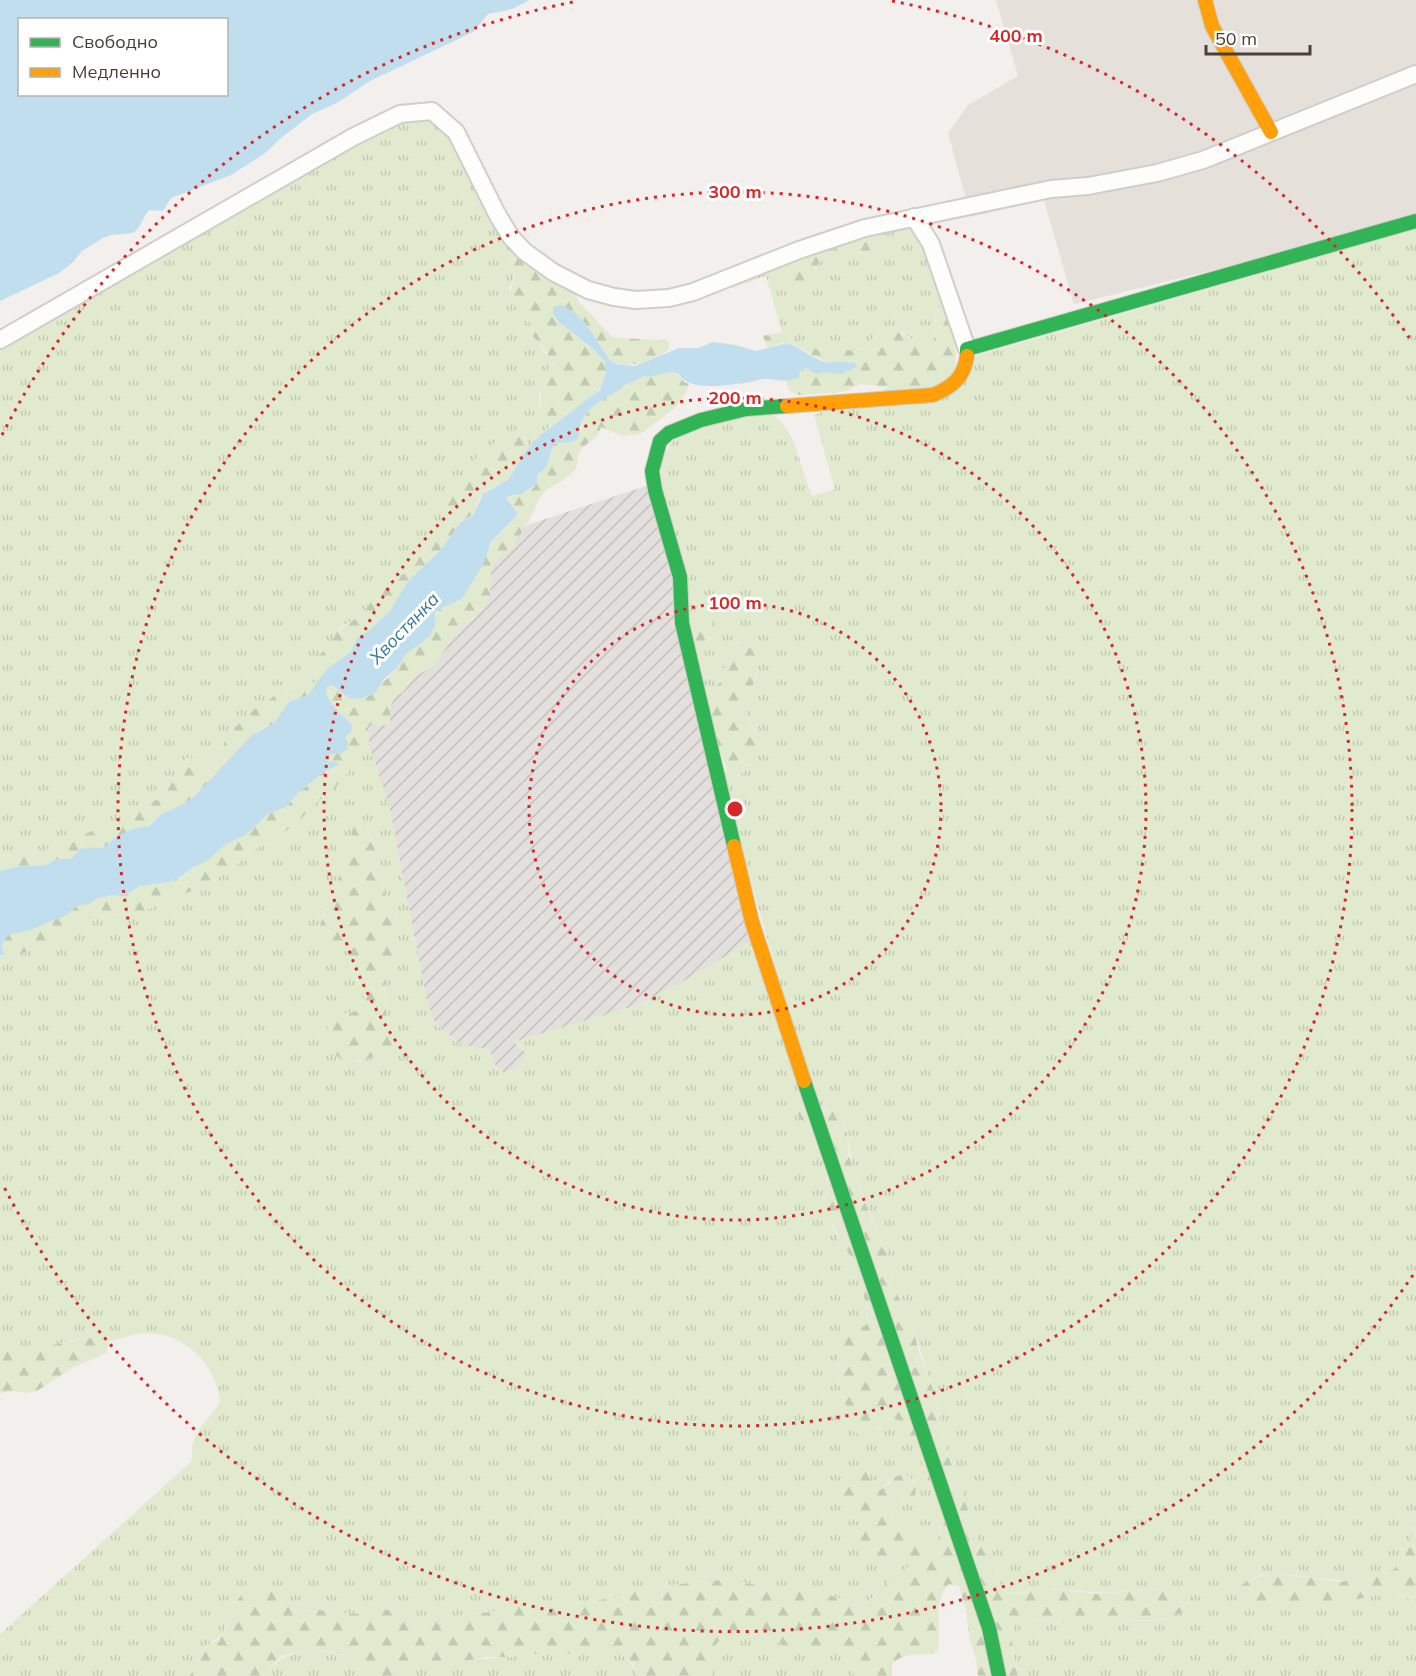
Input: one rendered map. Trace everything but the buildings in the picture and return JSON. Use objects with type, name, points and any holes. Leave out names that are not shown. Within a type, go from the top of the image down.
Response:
[{"type":"street","points":[[1205,0],[1212,27],[1271,132]]},
{"type":"street","points":[[0,340],[353,137],[400,114],[432,111],[456,132],[497,214],[511,237],[524,251],[553,272],[588,290],[636,300],[669,298],[685,294],[799,250],[865,228],[1051,189],[1088,186],[1157,173],[1203,160],[1416,74]]},
{"type":"street","points":[[914,217],[931,244],[967,349],[967,363],[952,387],[933,395],[746,409],[717,416],[669,433],[660,441],[652,471],[655,490],[680,577],[682,623],[752,922],[989,1628],[999,1676]]},
{"type":"street","points":[[967,349],[1416,221]]},
{"type":"shaded area","points":[[996,0],[1416,0],[1416,217],[1329,242],[1074,304],[1043,197],[971,217],[948,133],[968,105],[1018,76]]},
{"type":"shaded area","points":[[652,484],[756,944],[638,1005],[514,1042],[525,1052],[524,1059],[515,1068],[504,1073],[495,1065],[490,1051],[460,1043],[435,1024],[426,997],[389,805],[369,745],[368,726],[373,723],[380,726],[390,721],[390,706],[397,695],[403,692],[412,679],[435,664],[458,630],[474,618],[490,594],[494,563],[509,551],[524,526]]},
{"type":"green space","points":[[400,117],[432,118],[453,136],[515,250],[517,255],[511,260],[515,275],[509,289],[531,323],[532,333],[543,351],[553,361],[540,389],[537,413],[541,421],[552,425],[540,435],[530,449],[524,436],[501,436],[465,470],[461,482],[451,495],[444,515],[425,540],[412,566],[406,573],[386,582],[361,615],[338,629],[331,644],[315,662],[315,674],[320,680],[315,686],[313,682],[302,680],[297,687],[285,690],[263,706],[249,711],[230,731],[218,759],[208,765],[189,757],[179,763],[174,780],[162,798],[135,808],[126,816],[48,849],[15,855],[0,855],[0,345]]},
{"type":"green space","points":[[896,224],[910,228],[922,238],[948,312],[938,307],[934,317],[936,332],[933,342],[928,345],[918,343],[900,331],[879,332],[859,352],[843,349],[833,352],[817,349],[782,332],[766,276],[732,288],[728,284],[792,256],[789,266],[791,277],[802,286],[816,278],[817,265],[821,261],[839,259],[852,252],[866,255],[878,251],[878,242],[871,234]]},
{"type":"green space","points":[[1416,229],[1416,1518],[1404,1558],[1393,1570],[1378,1577],[1342,1580],[1272,1573],[1256,1577],[1233,1590],[1244,1598],[1266,1604],[1328,1604],[1389,1591],[1405,1596],[1416,1604],[1416,1676],[1018,1676],[1012,1631],[1019,1622],[1034,1619],[1075,1624],[1103,1620],[1146,1621],[1169,1618],[1187,1609],[1185,1591],[1173,1588],[1103,1593],[1059,1589],[1005,1592],[978,1541],[946,1449],[936,1400],[912,1324],[896,1292],[889,1261],[853,1171],[847,1132],[841,1117],[833,1111],[816,1109],[719,769],[737,777],[752,765],[755,732],[747,717],[746,706],[757,675],[756,660],[747,646],[738,642],[734,647],[732,660],[722,670],[721,681],[702,696],[692,649],[709,642],[714,635],[715,625],[703,617],[694,623],[686,621],[661,483],[661,458],[673,441],[692,429],[768,411],[786,428],[792,438],[812,496],[835,489],[814,415],[976,356]]},
{"type":"green space","points":[[871,234],[878,241],[878,251],[875,253],[853,252],[842,258],[821,262],[815,268],[817,275],[815,280],[802,286],[791,276],[788,269],[789,261]]},
{"type":"green space","points":[[517,255],[575,293],[578,301],[611,336],[665,340],[669,343],[668,350],[642,363],[628,365],[612,362],[586,324],[570,310],[554,317],[603,358],[607,369],[600,389],[581,406],[552,425],[541,421],[537,413],[541,405],[540,388],[553,361],[533,336],[531,323],[518,312],[510,293],[515,275],[511,261]]},
{"type":"green space","points":[[942,304],[950,323],[956,356],[952,373],[944,385],[888,387],[861,384],[843,392],[799,395],[790,391],[786,381],[800,377],[799,371],[805,368],[817,374],[843,373],[854,368],[850,361],[829,362],[790,344],[780,343],[768,349],[763,336],[782,332],[817,349],[833,352],[843,349],[859,352],[886,324],[918,343],[928,345],[933,342],[936,332],[935,312]]},
{"type":"green space","points":[[662,372],[679,374],[684,382],[689,384],[675,408],[642,433],[623,436],[601,427],[598,436],[579,452],[576,469],[562,481],[547,489],[512,548],[496,560],[491,573],[490,597],[483,609],[458,630],[435,664],[412,679],[403,692],[397,695],[391,703],[389,725],[380,726],[373,723],[368,726],[369,745],[363,746],[357,762],[333,790],[313,805],[302,818],[280,836],[250,852],[217,878],[194,890],[139,913],[98,916],[81,921],[28,951],[0,962],[0,955],[4,950],[2,944],[8,935],[31,930],[57,919],[77,906],[91,903],[98,898],[125,895],[140,886],[169,882],[180,877],[207,861],[226,844],[247,834],[268,814],[286,807],[298,793],[325,771],[337,766],[327,758],[331,754],[346,751],[345,738],[349,733],[349,722],[331,702],[326,688],[332,685],[349,698],[359,699],[371,695],[397,668],[406,654],[429,637],[437,610],[462,599],[492,542],[518,514],[505,499],[528,492],[535,486],[540,472],[547,466],[553,444],[564,444],[581,432],[583,419],[591,408],[631,381]]},
{"type":"green space","points":[[509,432],[521,433],[530,449],[526,451],[508,480],[486,491],[480,497],[473,514],[460,523],[441,550],[409,580],[390,611],[357,639],[351,652],[332,665],[320,680],[317,678],[314,666],[316,658],[331,644],[335,633],[361,615],[386,582],[406,573],[425,540],[444,515],[451,495],[461,482],[465,470],[486,448]]},
{"type":"green space","points":[[701,617],[709,618],[715,625],[715,634],[706,645],[692,649],[686,621],[694,623]]},
{"type":"green space","points":[[743,642],[752,650],[756,658],[756,676],[746,714],[754,731],[756,746],[751,767],[733,778],[728,774],[702,696],[721,681],[722,670],[732,660],[734,645]]},
{"type":"green space","points":[[306,676],[315,686],[308,695],[289,702],[273,724],[255,733],[195,796],[185,803],[160,815],[145,828],[123,834],[103,848],[81,848],[71,859],[56,859],[46,865],[21,866],[0,871],[0,855],[31,853],[48,849],[126,816],[135,808],[162,798],[174,780],[177,765],[189,757],[208,765],[218,759],[228,733],[249,711],[263,706],[277,693],[297,687]]},
{"type":"green space","points":[[369,745],[389,805],[426,997],[435,1024],[460,1043],[490,1051],[495,1066],[504,1073],[518,1066],[524,1056],[525,1052],[522,1048],[513,1042],[638,1005],[749,942],[812,1106],[800,1119],[813,1133],[823,1157],[828,1185],[824,1199],[828,1215],[840,1242],[850,1253],[866,1300],[866,1326],[845,1337],[838,1355],[842,1391],[850,1423],[877,1429],[888,1420],[902,1422],[921,1460],[940,1517],[941,1546],[930,1551],[925,1549],[914,1534],[895,1523],[890,1514],[895,1504],[915,1496],[914,1481],[905,1474],[894,1477],[880,1490],[874,1488],[853,1469],[846,1480],[854,1502],[865,1521],[868,1555],[908,1561],[908,1567],[903,1572],[862,1606],[805,1587],[771,1587],[725,1580],[635,1590],[613,1598],[585,1602],[537,1601],[491,1612],[410,1620],[390,1610],[367,1610],[355,1614],[319,1610],[296,1611],[286,1592],[227,1617],[224,1631],[203,1650],[190,1676],[0,1676],[0,1634],[192,1461],[193,1442],[196,1435],[220,1402],[213,1375],[196,1353],[173,1338],[160,1334],[141,1333],[107,1341],[82,1338],[51,1346],[0,1353],[0,962],[28,951],[81,921],[98,916],[139,913],[217,878],[250,852],[280,836],[333,790],[359,757],[363,746]],"holes":[[[356,818],[367,827],[380,863],[385,895],[397,916],[396,954],[385,978],[384,1000],[388,1021],[399,1030],[373,1058],[359,1062],[332,1051],[327,1036],[343,1014],[359,1010],[363,1002],[364,989],[353,974],[349,949],[342,951],[318,929],[341,872]]]},
{"type":"green space","points":[[356,817],[364,820],[380,863],[385,895],[394,909],[398,922],[396,954],[385,978],[384,1000],[388,1021],[399,1030],[401,1037],[394,1049],[366,1060],[343,1061],[332,1051],[327,1036],[328,1019],[359,1010],[364,990],[354,975],[349,949],[335,953],[327,952],[322,947],[318,930],[341,872]]},
{"type":"green space","points":[[806,1104],[821,1111],[833,1111],[841,1117],[847,1133],[849,1156],[859,1188],[889,1261],[896,1292],[912,1324],[919,1352],[934,1392],[947,1454],[959,1482],[978,1541],[1005,1592],[1016,1594],[1034,1590],[1065,1590],[1097,1594],[1173,1588],[1185,1591],[1189,1595],[1192,1600],[1187,1609],[1178,1615],[1153,1620],[1103,1620],[1075,1624],[1040,1619],[1018,1622],[1014,1626],[1012,1636],[1018,1676],[978,1676],[966,1610],[959,1586],[949,1584],[939,1607],[937,1652],[908,1655],[898,1659],[892,1664],[892,1676],[855,1676],[846,1659],[831,1648],[810,1650],[794,1648],[776,1643],[759,1633],[749,1636],[724,1636],[715,1646],[709,1658],[714,1676],[638,1676],[633,1663],[624,1656],[605,1650],[585,1654],[531,1654],[465,1661],[423,1661],[413,1665],[399,1676],[362,1676],[358,1666],[350,1659],[329,1651],[316,1650],[283,1656],[263,1676],[190,1676],[201,1653],[208,1645],[219,1639],[226,1629],[227,1617],[241,1595],[252,1588],[264,1586],[286,1592],[296,1611],[319,1610],[355,1614],[367,1610],[390,1610],[410,1620],[491,1612],[537,1601],[585,1602],[613,1598],[635,1590],[725,1580],[771,1587],[805,1587],[862,1606],[876,1596],[888,1581],[908,1567],[908,1561],[871,1557],[864,1554],[859,1547],[856,1532],[865,1521],[854,1502],[844,1498],[846,1480],[858,1467],[867,1472],[874,1488],[880,1490],[894,1477],[905,1474],[911,1478],[916,1489],[915,1496],[895,1504],[890,1514],[895,1523],[914,1534],[925,1549],[930,1551],[941,1546],[940,1517],[921,1460],[902,1422],[887,1419],[876,1429],[864,1434],[854,1433],[850,1423],[842,1391],[838,1355],[845,1337],[866,1325],[867,1309],[851,1256],[841,1243],[822,1205],[827,1194],[829,1176],[813,1132],[800,1119],[795,1108]]},
{"type":"green space","points":[[88,1338],[109,1341],[106,1353],[72,1368],[37,1391],[0,1393],[0,1353],[12,1349],[48,1346]]},
{"type":"green space","points":[[1416,1518],[1416,1604],[1405,1596],[1389,1591],[1328,1604],[1258,1604],[1232,1590],[1256,1577],[1272,1573],[1340,1582],[1379,1575],[1394,1569],[1403,1560],[1409,1547]]},
{"type":"green space","points":[[759,1633],[776,1643],[794,1648],[810,1650],[831,1648],[846,1659],[855,1676],[714,1676],[710,1654],[724,1636],[749,1636]]},
{"type":"green space","points":[[311,1650],[334,1653],[349,1659],[355,1663],[362,1676],[263,1676],[284,1657]]},
{"type":"green space","points":[[605,1650],[626,1658],[638,1676],[399,1676],[412,1665],[427,1660],[463,1661]]},
{"type":"water","points":[[0,0],[530,0],[512,9],[488,14],[473,32],[370,81],[337,103],[312,114],[264,154],[231,175],[171,198],[163,211],[149,210],[133,233],[103,238],[82,251],[59,273],[0,301]]},
{"type":"water","name":"Хвостянка","points":[[561,305],[583,321],[610,360],[616,364],[635,366],[679,348],[698,348],[713,342],[756,351],[787,343],[822,361],[852,363],[857,367],[842,374],[826,372],[817,374],[805,368],[799,371],[800,377],[792,380],[762,379],[719,386],[699,385],[684,380],[679,374],[664,373],[644,376],[623,386],[598,403],[586,414],[577,439],[553,444],[547,466],[538,475],[537,484],[522,494],[509,496],[506,499],[518,514],[491,542],[484,563],[462,599],[437,610],[435,626],[429,637],[406,654],[375,693],[359,699],[349,698],[332,685],[326,688],[331,703],[352,725],[351,731],[345,738],[348,749],[340,754],[331,754],[327,758],[328,761],[339,763],[337,766],[325,771],[298,793],[286,807],[268,814],[247,834],[226,844],[207,861],[180,877],[169,882],[140,886],[125,895],[98,898],[89,904],[77,906],[65,916],[31,930],[8,935],[2,944],[4,955],[0,955],[0,871],[21,866],[46,865],[56,859],[71,859],[82,848],[103,848],[132,829],[149,826],[160,815],[195,796],[252,735],[273,724],[289,702],[308,695],[329,667],[351,652],[357,638],[370,630],[390,611],[409,580],[441,550],[460,523],[473,515],[483,494],[508,480],[526,451],[540,435],[600,390],[606,372],[605,361],[559,322],[553,314],[553,307]]},
{"type":"traffic: fast","points":[[967,356],[967,349],[1416,221]]},
{"type":"traffic: fast","points":[[734,846],[682,623],[680,577],[655,490],[652,471],[660,441],[669,433],[701,420],[746,409],[787,406]]},
{"type":"traffic: fast","points":[[804,1081],[989,1628],[999,1676]]},
{"type":"traffic: slow","points":[[1205,0],[1212,26],[1271,132]]},
{"type":"traffic: slow","points":[[787,406],[933,395],[956,381],[963,370],[967,356]]},
{"type":"traffic: slow","points":[[734,846],[752,922],[804,1081]]}]
